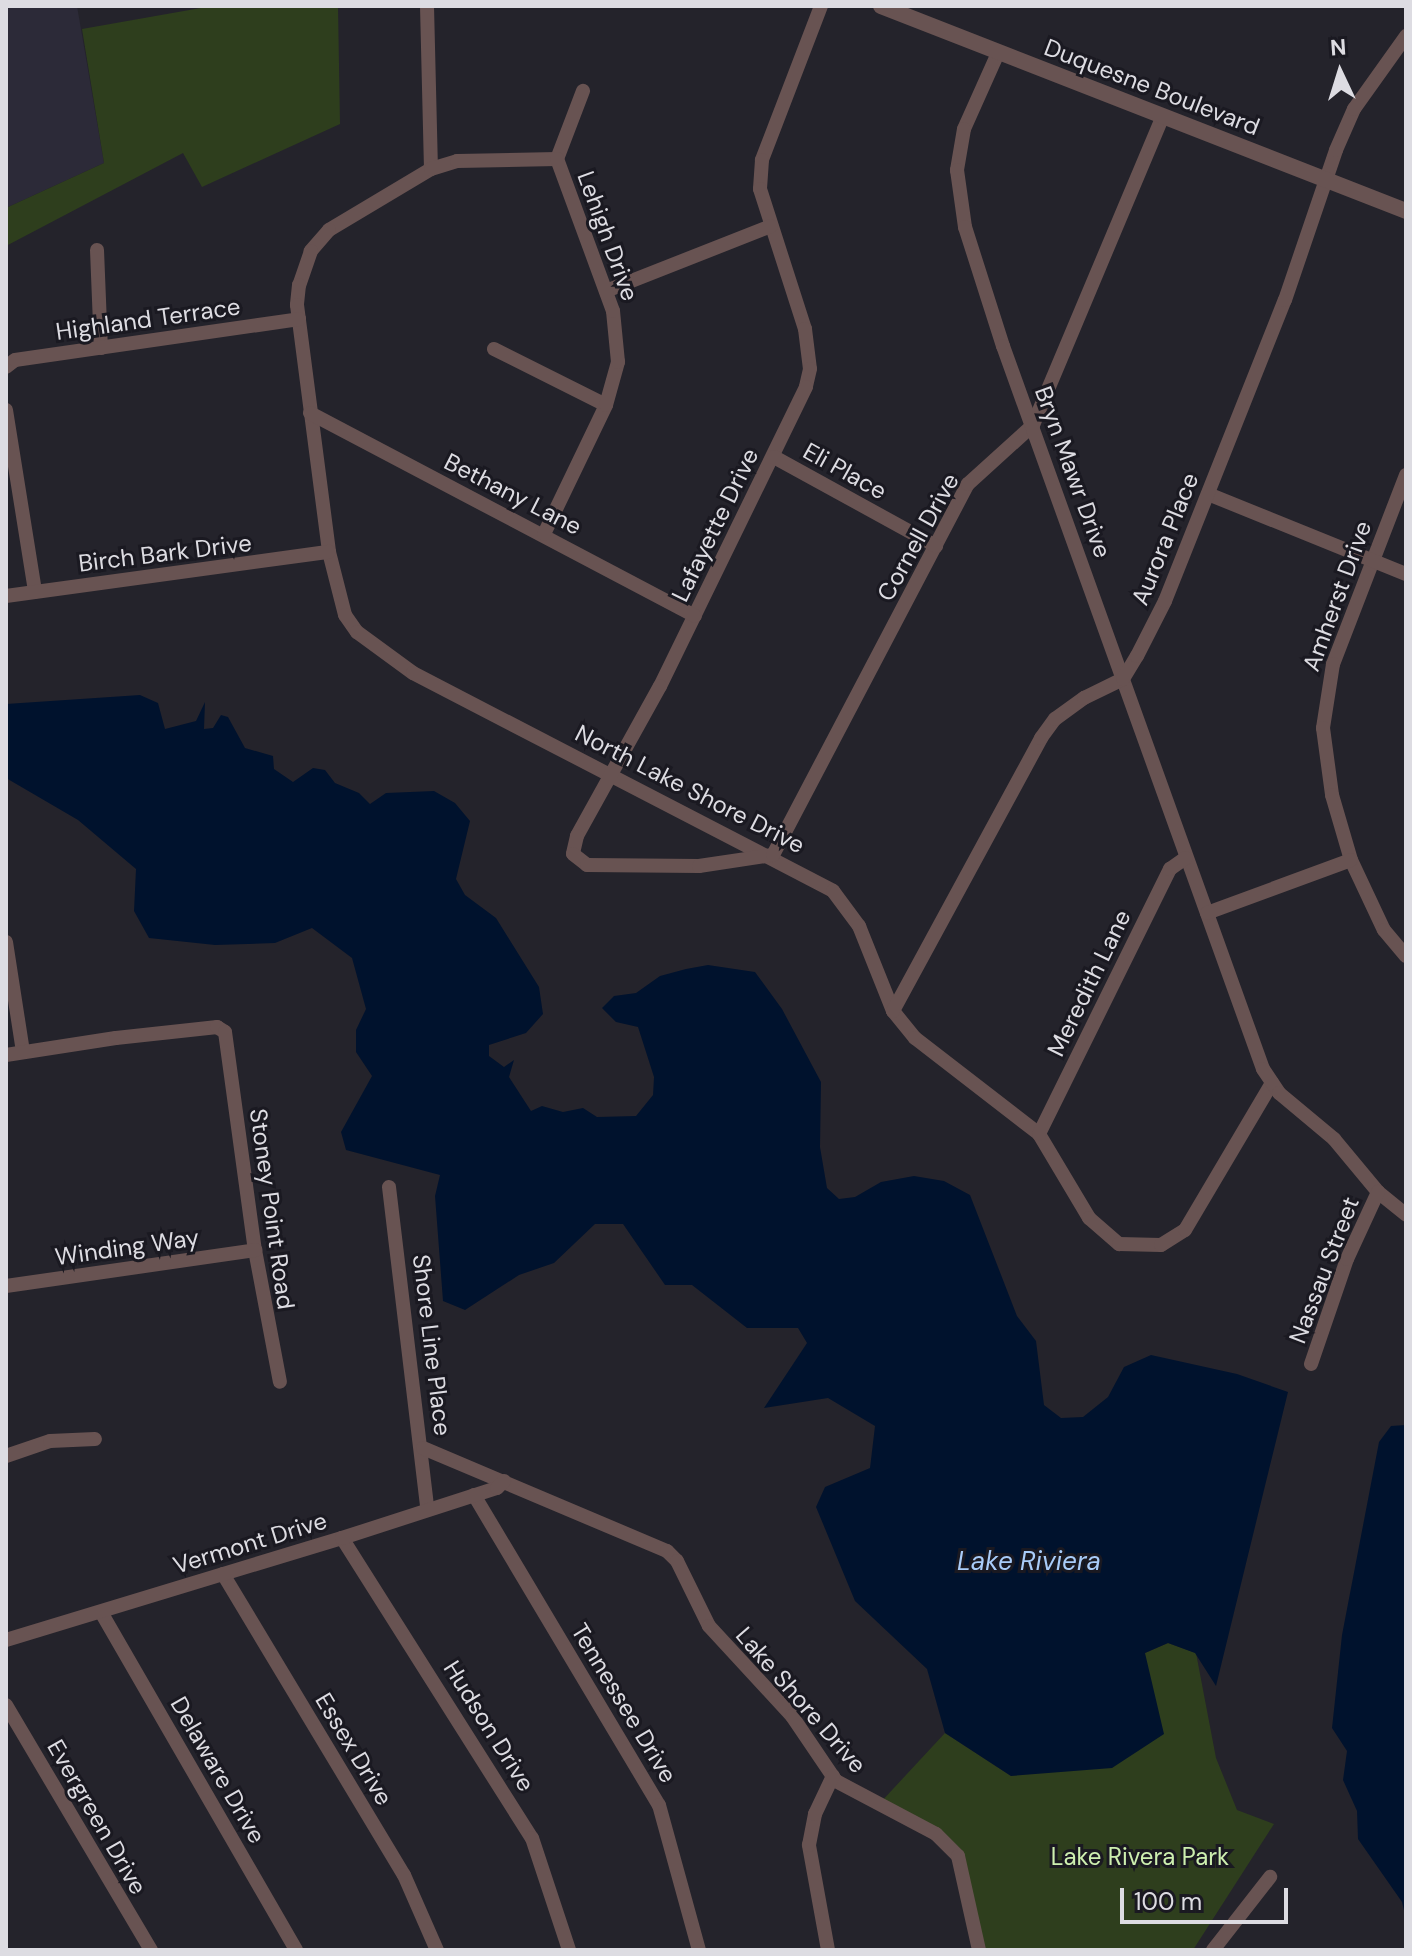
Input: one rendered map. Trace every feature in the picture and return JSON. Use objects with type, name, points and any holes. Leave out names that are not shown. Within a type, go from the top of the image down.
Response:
[{"type":"street","points":[[427,6],[431,169]]},
{"type":"street","name":"Lafayette Drive","points":[[773,855],[699,866],[587,865],[573,849],[774,457],[810,369],[805,329],[760,189],[762,160],[821,6]]},
{"type":"street","name":"Duquesne Boulevard","points":[[881,6],[1406,211]]},
{"type":"street","name":"Aurora Place","points":[[1123,679],[1165,601],[1285,300],[1354,109],[1406,36]]},
{"type":"street","name":"Bryn Mawr Drive","points":[[998,53],[964,129],[957,194],[1033,425],[1186,858],[1272,1083]]},
{"type":"street","points":[[557,159],[583,91]]},
{"type":"street","name":"Cornell Drive","points":[[773,855],[968,484],[1033,425],[1163,116]]},
{"type":"street","name":"Lehigh Drive","points":[[431,169],[457,161],[557,159],[606,291],[618,362],[606,405],[544,534]]},
{"type":"street","name":"North Lake Shore Drive","points":[[431,169],[329,230],[311,251],[299,285],[299,319],[329,552],[345,615],[379,653],[773,855],[849,906],[893,1011],[915,1038],[1039,1134],[1104,1234],[1119,1244],[1161,1245],[1185,1230],[1272,1083]]},
{"type":"street","points":[[606,291],[771,226]]},
{"type":"street","points":[[97,250],[101,348]]},
{"type":"street","name":"Highland Terrace","points":[[7,365],[299,319]]},
{"type":"street","points":[[494,349],[606,405]]},
{"type":"street","points":[[6,410],[35,592]]},
{"type":"street","name":"Bethany Lane","points":[[310,413],[695,616]]},
{"type":"street","name":"Eli Place","points":[[774,457],[936,546]]},
{"type":"street","name":"Amherst Drive","points":[[1406,475],[1323,701],[1332,795],[1351,860],[1384,930],[1406,956]]},
{"type":"street","points":[[1208,494],[1406,574]]},
{"type":"street","name":"Birch Bark Drive","points":[[6,596],[329,552]]},
{"type":"street","points":[[893,1011],[1041,738],[1055,719],[1084,698],[1123,679]]},
{"type":"street","name":"Meredith Lane","points":[[1039,1134],[1170,869],[1186,858]]},
{"type":"street","points":[[1207,913],[1351,860]]},
{"type":"street","points":[[6,942],[23,1052],[6,1055]]},
{"type":"street","name":"Stoney Point Road","points":[[23,1052],[217,1027],[227,1042],[255,1250],[280,1382]]},
{"type":"street","points":[[1272,1083],[1334,1139],[1378,1192],[1406,1215]]},
{"type":"street","name":"Shore Line Place","points":[[389,1187],[423,1448],[427,1508]]},
{"type":"street","name":"Nassau Street","points":[[1311,1364],[1347,1259],[1378,1192]]},
{"type":"street","name":"Winding Way","points":[[6,1286],[255,1250]]},
{"type":"street","points":[[6,1456],[50,1441],[95,1439]]},
{"type":"street","name":"Lake Shore Drive","points":[[423,1448],[667,1551],[677,1561],[709,1626],[792,1716],[833,1776],[851,1793],[948,1844],[958,1856],[979,1950]]},
{"type":"street","name":"Vermont Drive","points":[[6,1640],[342,1538],[474,1495],[504,1481]]},
{"type":"street","name":"Tennessee Drive","points":[[474,1495],[659,1805],[699,1950]]},
{"type":"street","name":"Hudson Drive","points":[[342,1538],[532,1838],[569,1950]]},
{"type":"street","name":"Essex Drive","points":[[223,1574],[404,1875],[437,1950]]},
{"type":"street","name":"Delaware Drive","points":[[101,1612],[296,1950]]},
{"type":"street","name":"Evergreen Drive","points":[[6,1705],[151,1950]]},
{"type":"street","points":[[828,1950],[809,1845],[815,1814],[833,1776]]},
{"type":"street","points":[[1213,1950],[1270,1877]]},
{"type":"shaded area","points":[[6,6],[77,6],[104,163],[6,208]]},
{"type":"green space","points":[[212,6],[338,6],[340,124],[202,187],[183,153],[6,246],[6,208],[104,163],[82,29]]},
{"type":"green space","name":"Lake Rivera Park","points":[[1168,1643],[1196,1653],[1216,1758],[1237,1810],[1274,1824],[1193,1950],[984,1950],[958,1854],[880,1803],[945,1733],[1011,1776],[1145,1653]]},
{"type":"water","name":"Lake Riviera","points":[[140,695],[158,703],[165,729],[196,721],[205,702],[204,729],[213,728],[221,715],[228,717],[245,748],[273,756],[274,769],[293,782],[313,768],[325,770],[335,783],[359,793],[370,804],[386,793],[434,791],[455,803],[470,821],[456,879],[465,895],[496,918],[539,987],[543,1014],[526,1033],[489,1045],[489,1056],[504,1067],[514,1060],[509,1077],[531,1111],[542,1106],[563,1112],[583,1108],[597,1117],[636,1116],[653,1095],[654,1077],[638,1027],[616,1022],[602,1008],[614,996],[636,993],[660,976],[686,969],[708,965],[755,972],[782,1009],[821,1082],[820,1147],[827,1188],[839,1199],[855,1197],[881,1182],[914,1176],[944,1181],[970,1195],[1017,1316],[1036,1341],[1044,1405],[1061,1418],[1083,1417],[1108,1397],[1124,1367],[1151,1355],[1237,1374],[1288,1392],[1216,1686],[1195,1653],[1168,1643],[1145,1653],[1164,1734],[1112,1768],[1011,1776],[945,1733],[927,1669],[855,1601],[816,1507],[825,1487],[870,1468],[875,1426],[828,1398],[764,1408],[807,1343],[798,1328],[747,1328],[692,1285],[665,1285],[623,1224],[595,1224],[554,1263],[519,1275],[465,1310],[443,1301],[435,1196],[440,1175],[346,1150],[341,1132],[372,1076],[356,1052],[356,1030],[366,1009],[352,958],[312,928],[275,943],[215,945],[149,938],[134,911],[136,869],[78,820],[6,778],[6,704]]},
{"type":"water","points":[[1406,1425],[1406,1919],[1402,1902],[1358,1839],[1357,1811],[1343,1780],[1347,1751],[1332,1728],[1342,1635],[1379,1442],[1391,1426]]}]
